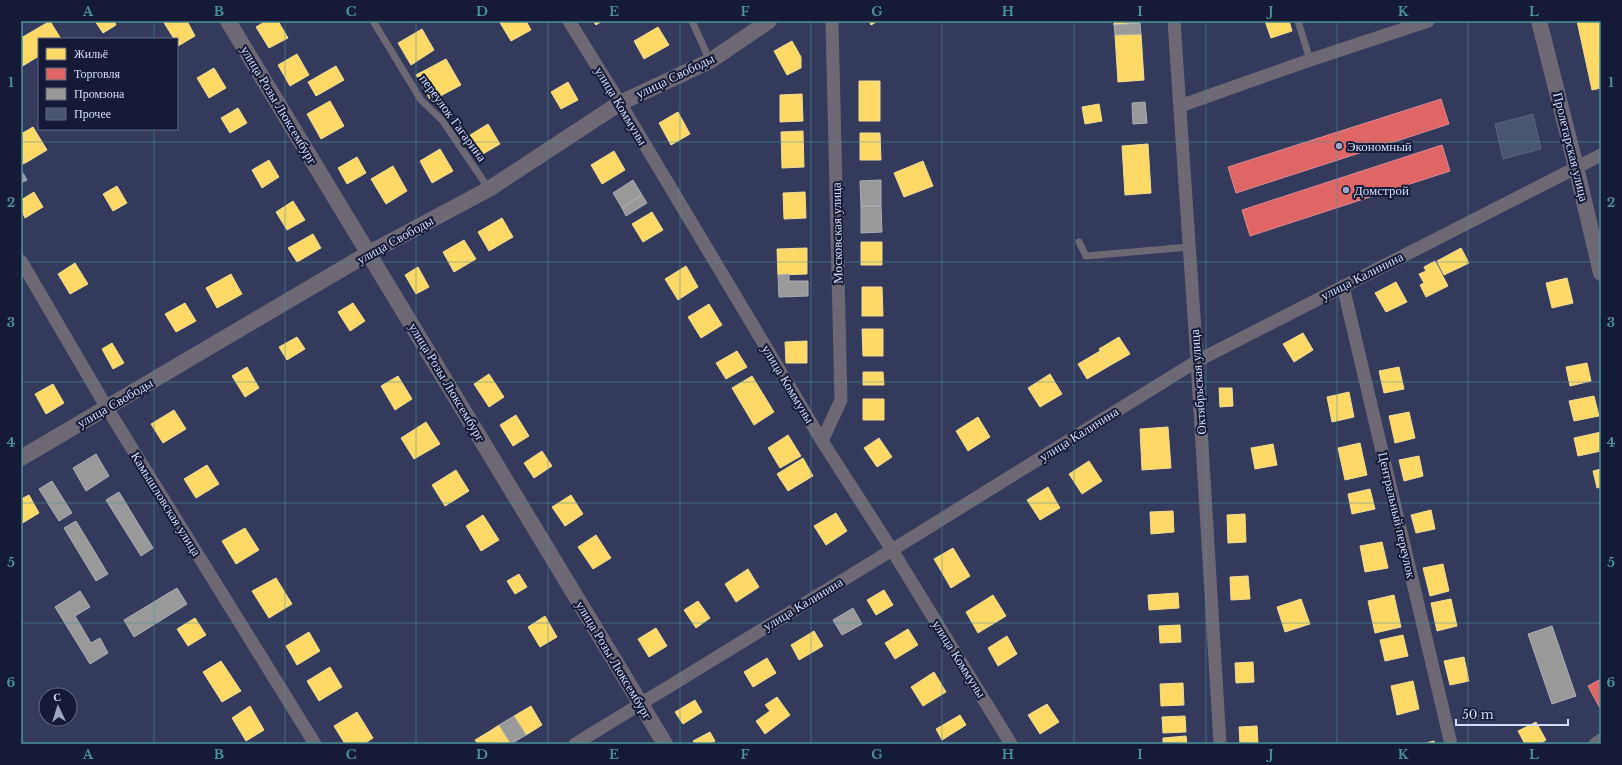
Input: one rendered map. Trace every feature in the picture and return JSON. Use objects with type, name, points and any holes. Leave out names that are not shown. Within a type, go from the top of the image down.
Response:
[{"type":"street","name":"улица Розы Люксембург","points":[[228,21],[665,744]]},
{"type":"street","name":"улица Коммуны","points":[[569,21],[620,103],[822,441],[892,550],[1012,744]]},
{"type":"street","name":"улица Свободы","points":[[21,458],[369,253],[489,189],[620,103],[710,61],[768,21]]},
{"type":"street","name":"Московская улица","points":[[822,441],[842,400],[832,21]]},
{"type":"street","name":"Октябрьская улица","points":[[1174,21],[1197,360],[1220,744]]},
{"type":"street","points":[[1180,106],[1310,60],[1428,21]]},
{"type":"street","name":"Пролетарская улица","points":[[1539,21],[1601,273]]},
{"type":"street","name":"улица Калинина","points":[[575,744],[892,550],[1197,360],[1576,167],[1601,156]]},
{"type":"street","name":"Камышловская улица","points":[[21,261],[107,408],[315,744]]},
{"type":"street","name":"Центральный переулок","points":[[1343,286],[1451,744]]},
{"type":"street","points":[[1595,744],[1601,740]]},
{"type":"lane","name":"переулок Гагарина","points":[[373,21],[421,100],[442,120],[489,189]]},
{"type":"lane","points":[[692,21],[710,61]]},
{"type":"lane","points":[[1298,21],[1310,60]]},
{"type":"lane","points":[[1079,242],[1086,256],[1189,247]]},
{"type":"building: Жильё","points":[[50,21],[60,38],[38,38],[38,57],[21,67],[21,38]]},
{"type":"building: Жильё","points":[[95,21],[114,21],[116,25],[103,33]]},
{"type":"building: Жильё","points":[[163,21],[187,21],[195,36],[178,46],[178,38],[173,38]]},
{"type":"building: Жильё","points":[[266,21],[278,21],[288,38],[269,48],[256,27]]},
{"type":"building: Жильё","points":[[499,21],[526,21],[531,30],[511,41]]},
{"type":"building: Жильё","points":[[593,21],[602,21],[596,25]]},
{"type":"building: Жильё","points":[[869,21],[878,21],[871,25]]},
{"type":"building: Жильё","points":[[1114,21],[1140,21],[1140,23],[1114,25]]},
{"type":"building: Жильё","points":[[1265,21],[1289,21],[1292,31],[1271,38]]},
{"type":"building: Жильё","points":[[1577,21],[1601,21],[1601,88],[1592,90]]},
{"type":"building: Жильё","points":[[658,27],[669,45],[644,59],[634,41]]},
{"type":"building: Жильё","points":[[422,29],[434,50],[411,65],[398,43]]},
{"type":"building: Жильё","points":[[1141,34],[1144,80],[1118,82],[1115,35]]},
{"type":"building: Жильё","points":[[792,41],[801,57],[801,68],[787,75],[774,51]]},
{"type":"building: Жильё","points":[[297,54],[309,75],[290,86],[278,65]]},
{"type":"building: Жильё","points":[[446,59],[461,85],[431,101],[416,75]]},
{"type":"building: Жильё","points":[[336,66],[344,80],[316,96],[308,82]]},
{"type":"building: Жильё","points":[[214,68],[226,88],[209,98],[197,78]]},
{"type":"building: Жильё","points":[[859,81],[880,81],[880,121],[859,121]]},
{"type":"building: Жильё","points":[[568,82],[578,100],[561,109],[551,92]]},
{"type":"building: Жильё","points":[[802,94],[803,121],[780,122],[780,95]]},
{"type":"building: Жильё","points":[[330,101],[344,126],[321,139],[307,114]]},
{"type":"building: Жильё","points":[[1099,104],[1102,121],[1085,124],[1082,107]]},
{"type":"building: Жильё","points":[[238,108],[247,123],[230,133],[221,118]]},
{"type":"building: Жильё","points":[[678,112],[690,134],[671,145],[659,123]]},
{"type":"building: Жильё","points":[[488,124],[500,144],[481,155],[470,135]]},
{"type":"building: Жильё","points":[[33,127],[47,150],[27,162],[21,152],[21,134]]},
{"type":"building: Жильё","points":[[803,131],[804,167],[782,168],[781,132]]},
{"type":"building: Жильё","points":[[860,133],[880,133],[881,160],[860,160]]},
{"type":"building: Жильё","points":[[1148,144],[1151,193],[1125,195],[1122,146]]},
{"type":"building: Жильё","points":[[440,149],[453,171],[432,183],[420,161]]},
{"type":"building: Жильё","points":[[614,151],[625,170],[602,184],[591,165]]},
{"type":"building: Жильё","points":[[21,152],[27,162],[21,165]]},
{"type":"building: Жильё","points":[[357,157],[366,173],[347,184],[338,168]]},
{"type":"building: Жильё","points":[[269,160],[279,177],[262,188],[252,170]]},
{"type":"building: Жильё","points":[[923,161],[933,186],[904,197],[894,173]]},
{"type":"building: Жильё","points":[[393,166],[407,191],[386,204],[371,179]]},
{"type":"building: Жильё","points":[[117,186],[127,203],[113,211],[103,194]]},
{"type":"building: Жильё","points":[[34,192],[43,207],[25,218],[21,210],[21,200]]},
{"type":"building: Жильё","points":[[805,192],[806,218],[784,219],[783,193]]},
{"type":"building: Жильё","points":[[293,201],[305,220],[287,230],[276,212]]},
{"type":"building: Жильё","points":[[652,212],[663,230],[643,242],[632,224]]},
{"type":"building: Жильё","points":[[502,218],[513,237],[489,251],[478,232]]},
{"type":"building: Жильё","points":[[313,234],[321,248],[297,262],[288,248]]},
{"type":"building: Жильё","points":[[464,240],[476,259],[454,272],[443,252]]},
{"type":"building: Жильё","points":[[861,242],[882,242],[882,265],[861,265]]},
{"type":"building: Жильё","points":[[807,248],[807,274],[778,275],[777,249]]},
{"type":"building: Жильё","points":[[1461,248],[1469,263],[1444,275],[1437,261]]},
{"type":"building: Жильё","points":[[1435,261],[1448,286],[1426,297],[1420,285],[1424,283],[1419,274],[1426,271],[1424,267]]},
{"type":"building: Жильё","points":[[75,263],[88,284],[70,294],[58,274]]},
{"type":"building: Жильё","points":[[686,266],[698,287],[678,300],[665,279]]},
{"type":"building: Жильё","points":[[418,267],[429,287],[416,294],[405,275]]},
{"type":"building: Жильё","points":[[231,274],[242,294],[217,308],[206,288]]},
{"type":"building: Жильё","points":[[1567,278],[1573,303],[1552,308],[1546,283]]},
{"type":"building: Жильё","points":[[1396,282],[1407,302],[1386,312],[1375,293]]},
{"type":"building: Жильё","points":[[862,287],[882,287],[883,316],[862,316]]},
{"type":"building: Жильё","points":[[185,303],[196,321],[176,332],[165,314]]},
{"type":"building: Жильё","points":[[353,303],[365,321],[350,331],[338,312]]},
{"type":"building: Жильё","points":[[709,304],[722,325],[701,338],[688,317]]},
{"type":"building: Жильё","points":[[862,329],[883,329],[883,356],[863,356]]},
{"type":"building: Жильё","points":[[1303,333],[1313,350],[1294,362],[1283,344]]},
{"type":"building: Жильё","points":[[297,337],[305,349],[287,360],[279,347]]},
{"type":"building: Жильё","points":[[1119,337],[1130,354],[1109,366],[1099,349]]},
{"type":"building: Жильё","points":[[807,341],[807,363],[786,363],[785,342]]},
{"type":"building: Жильё","points":[[112,343],[124,363],[113,369],[102,349]]},
{"type":"building: Жильё","points":[[737,351],[747,367],[726,379],[716,363]]},
{"type":"building: Жильё","points":[[1100,351],[1109,366],[1087,379],[1078,364]]},
{"type":"building: Жильё","points":[[1587,363],[1591,381],[1570,386],[1566,367]]},
{"type":"building: Жильё","points":[[247,367],[259,388],[245,397],[232,376]]},
{"type":"building: Жильё","points":[[1399,367],[1404,389],[1384,393],[1379,371]]},
{"type":"building: Жильё","points":[[863,372],[883,372],[884,385],[863,385]]},
{"type":"building: Жильё","points":[[489,374],[504,397],[489,407],[474,384]]},
{"type":"building: Жильё","points":[[1050,374],[1062,394],[1040,407],[1028,388]]},
{"type":"building: Жильё","points":[[398,376],[412,399],[395,410],[381,386]]},
{"type":"building: Жильё","points":[[752,376],[774,412],[754,425],[732,388]]},
{"type":"building: Жильё","points":[[53,384],[64,403],[46,414],[35,394]]},
{"type":"building: Жильё","points":[[1219,388],[1232,388],[1233,406],[1220,407]]},
{"type":"building: Жильё","points":[[1349,392],[1354,417],[1332,422],[1327,397]]},
{"type":"building: Жильё","points":[[1594,396],[1599,416],[1574,421],[1569,401]]},
{"type":"building: Жильё","points":[[863,399],[884,399],[884,420],[863,420]]},
{"type":"building: Жильё","points":[[174,410],[186,429],[163,443],[151,424]]},
{"type":"building: Жильё","points":[[1409,412],[1415,438],[1395,443],[1389,416]]},
{"type":"building: Жильё","points":[[516,415],[529,436],[513,446],[500,425]]},
{"type":"building: Жильё","points":[[978,417],[990,437],[968,451],[956,431]]},
{"type":"building: Жильё","points":[[426,422],[440,444],[414,459],[401,438]]},
{"type":"building: Жильё","points":[[1168,427],[1171,468],[1142,470],[1140,429]]},
{"type":"building: Жильё","points":[[1601,432],[1601,451],[1578,456],[1574,438]]},
{"type":"building: Жильё","points":[[788,435],[801,456],[780,468],[768,448]]},
{"type":"building: Жильё","points":[[879,438],[892,457],[877,467],[864,448]]},
{"type":"building: Жильё","points":[[1360,443],[1367,475],[1345,480],[1338,448]]},
{"type":"building: Жильё","points":[[1273,444],[1277,465],[1255,469],[1251,448]]},
{"type":"building: Жильё","points":[[542,451],[552,466],[534,478],[524,463]]},
{"type":"building: Жильё","points":[[1419,456],[1423,476],[1404,481],[1399,460]]},
{"type":"building: Жильё","points":[[803,458],[813,476],[788,491],[777,474]]},
{"type":"building: Жильё","points":[[1089,461],[1102,481],[1082,494],[1069,474]]},
{"type":"building: Жильё","points":[[207,465],[219,484],[196,498],[184,479]]},
{"type":"building: Жильё","points":[[1601,469],[1601,487],[1597,488],[1593,471]]},
{"type":"building: Жильё","points":[[456,470],[469,491],[445,506],[432,485]]},
{"type":"building: Жильё","points":[[1048,487],[1060,508],[1040,520],[1027,500]]},
{"type":"building: Жильё","points":[[1370,489],[1375,509],[1352,514],[1348,494]]},
{"type":"building: Жильё","points":[[29,495],[39,513],[21,524],[21,499]]},
{"type":"building: Жильё","points":[[571,495],[583,514],[565,526],[552,507]]},
{"type":"building: Жильё","points":[[1431,510],[1435,529],[1416,533],[1411,515]]},
{"type":"building: Жильё","points":[[1173,511],[1174,532],[1151,534],[1150,512]]},
{"type":"building: Жильё","points":[[836,513],[847,531],[826,545],[814,526]]},
{"type":"building: Жильё","points":[[1245,514],[1246,542],[1228,543],[1227,515]]},
{"type":"building: Жильё","points":[[483,515],[499,540],[481,551],[466,526]]},
{"type":"building: Жильё","points":[[245,528],[259,550],[236,564],[222,541]]},
{"type":"building: Жильё","points":[[596,535],[611,558],[593,569],[578,547]]},
{"type":"building: Жильё","points":[[1382,542],[1388,568],[1365,572],[1360,546]]},
{"type":"building: Жильё","points":[[953,548],[970,576],[951,588],[934,559]]},
{"type":"building: Жильё","points":[[1443,564],[1449,591],[1430,596],[1423,568]]},
{"type":"building: Жильё","points":[[748,569],[759,587],[736,602],[725,584]]},
{"type":"building: Жильё","points":[[519,574],[527,587],[515,594],[507,581]]},
{"type":"building: Жильё","points":[[1248,576],[1250,599],[1231,600],[1230,577]]},
{"type":"building: Жильё","points":[[276,578],[292,604],[269,618],[252,591]]},
{"type":"building: Жильё","points":[[884,590],[893,605],[876,615],[867,600]]},
{"type":"building: Жильё","points":[[1178,593],[1179,608],[1149,610],[1148,595]]},
{"type":"building: Жильё","points":[[993,595],[1006,616],[978,633],[966,612]]},
{"type":"building: Жильё","points":[[1394,595],[1401,627],[1375,633],[1368,601]]},
{"type":"building: Жильё","points":[[1301,599],[1310,624],[1285,632],[1277,607]]},
{"type":"building: Жильё","points":[[1451,599],[1457,626],[1437,631],[1431,603]]},
{"type":"building: Жильё","points":[[698,601],[710,618],[696,628],[684,610]]},
{"type":"building: Жильё","points":[[545,616],[557,637],[540,647],[528,627]]},
{"type":"building: Жильё","points":[[195,618],[206,635],[188,646],[177,629]]},
{"type":"building: Жильё","points":[[1180,625],[1181,642],[1160,643],[1159,626]]},
{"type":"building: Жильё","points":[[656,628],[667,646],[649,657],[638,639]]},
{"type":"building: Жильё","points":[[908,629],[918,645],[895,659],[885,643]]},
{"type":"building: Жильё","points":[[814,631],[823,646],[799,660],[791,645]]},
{"type":"building: Жильё","points":[[309,632],[320,651],[297,665],[286,646]]},
{"type":"building: Жильё","points":[[1403,635],[1408,656],[1385,661],[1380,640]]},
{"type":"building: Жильё","points":[[1007,636],[1017,654],[998,666],[988,648]]},
{"type":"building: Жильё","points":[[1464,657],[1469,681],[1450,685],[1444,661]]},
{"type":"building: Жильё","points":[[767,658],[776,673],[753,687],[744,672]]},
{"type":"building: Жильё","points":[[221,661],[241,691],[222,702],[203,672]]},
{"type":"building: Жильё","points":[[1253,662],[1254,682],[1236,683],[1235,663]]},
{"type":"building: Жильё","points":[[330,667],[342,687],[319,701],[307,681]]},
{"type":"building: Жильё","points":[[934,672],[946,692],[923,706],[911,687]]},
{"type":"building: Жильё","points":[[1413,681],[1419,709],[1397,715],[1391,686]]},
{"type":"building: Жильё","points":[[1183,683],[1184,705],[1161,706],[1160,684]]},
{"type":"building: Жильё","points":[[777,697],[790,715],[765,734],[756,721],[770,711],[765,705]]},
{"type":"building: Жильё","points":[[695,700],[702,712],[683,724],[675,712]]},
{"type":"building: Жильё","points":[[1047,704],[1059,722],[1040,734],[1028,715]]},
{"type":"building: Жильё","points":[[250,706],[264,730],[246,741],[232,718]]},
{"type":"building: Жильё","points":[[531,706],[542,725],[526,735],[514,716]]},
{"type":"building: Жильё","points":[[357,712],[373,738],[364,744],[345,744],[334,726]]},
{"type":"building: Жильё","points":[[960,715],[966,725],[942,740],[936,729]]},
{"type":"building: Жильё","points":[[1185,716],[1186,732],[1163,733],[1162,717]]},
{"type":"building: Жильё","points":[[1536,722],[1546,740],[1539,744],[1525,744],[1518,731]]},
{"type":"building: Жильё","points":[[499,725],[511,744],[498,744],[490,731]]},
{"type":"building: Жильё","points":[[1257,726],[1258,744],[1240,744],[1239,727]]},
{"type":"building: Жильё","points":[[490,731],[498,744],[478,744],[475,740]]},
{"type":"building: Жильё","points":[[710,732],[715,741],[711,744],[695,744],[693,741]]},
{"type":"building: Жильё","points":[[1186,736],[1187,744],[1163,744],[1163,738]]},
{"type":"building: Жильё","points":[[1434,741],[1435,744],[1426,743]]},
{"type":"building: Торговля","points":[[1441,99],[1449,124],[1236,193],[1228,167]]},
{"type":"building: Торговля","points":[[1442,145],[1450,171],[1250,236],[1242,210]]},
{"type":"building: Торговля","points":[[1601,679],[1601,710],[1588,686]]},
{"type":"building: Промзона","points":[[1140,23],[1141,34],[1115,35],[1114,25]]},
{"type":"building: Промзона","points":[[1145,102],[1147,123],[1133,124],[1132,103]]},
{"type":"building: Промзона","points":[[21,170],[27,180],[21,183]]},
{"type":"building: Промзона","points":[[633,180],[642,195],[622,208],[613,193]]},
{"type":"building: Промзона","points":[[881,180],[881,206],[861,206],[860,181]]},
{"type":"building: Промзона","points":[[642,195],[647,203],[626,216],[622,208]]},
{"type":"building: Промзона","points":[[861,206],[881,206],[882,232],[861,233]]},
{"type":"building: Промзона","points":[[789,274],[789,281],[808,281],[808,296],[779,297],[778,275]]},
{"type":"building: Промзона","points":[[96,454],[109,476],[86,491],[73,468]]},
{"type":"building: Промзона","points":[[52,481],[72,513],[59,521],[39,489]]},
{"type":"building: Промзона","points":[[119,492],[153,548],[141,556],[106,500]]},
{"type":"building: Промзона","points":[[76,521],[108,574],[96,581],[64,528]]},
{"type":"building: Промзона","points":[[177,588],[187,604],[134,637],[124,620]]},
{"type":"building: Промзона","points":[[80,591],[90,607],[75,616],[91,643],[100,638],[108,653],[90,664],[55,607]]},
{"type":"building: Промзона","points":[[853,608],[862,624],[842,635],[833,620]]},
{"type":"building: Промзона","points":[[1552,626],[1576,696],[1552,704],[1528,634]]},
{"type":"building: Промзона","points":[[514,716],[526,735],[511,744],[499,725]]},
{"type":"building: Прочее","points":[[1533,114],[1541,149],[1503,159],[1495,124]]},
{"type":"place","name":"Экономный","points":[[1339,146]]},
{"type":"place","name":"Домстрой","points":[[1346,190]]}]
